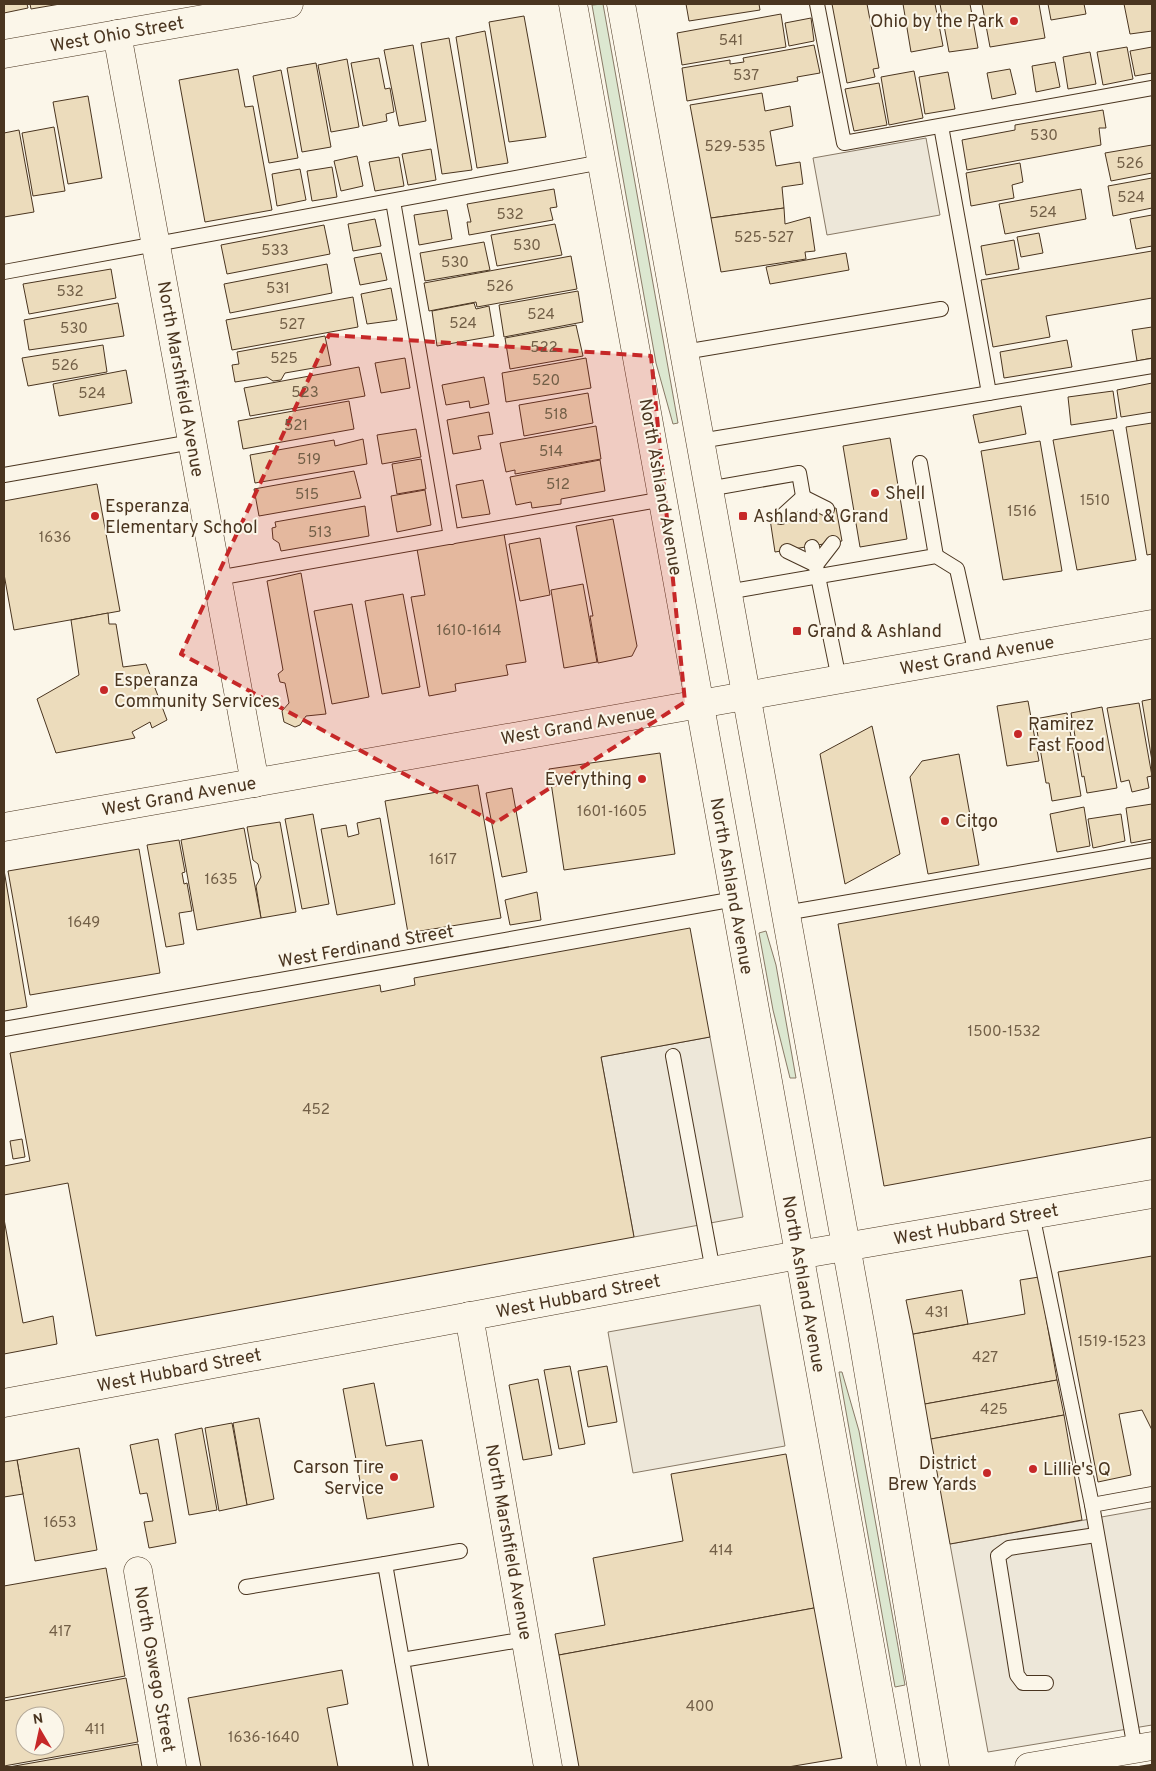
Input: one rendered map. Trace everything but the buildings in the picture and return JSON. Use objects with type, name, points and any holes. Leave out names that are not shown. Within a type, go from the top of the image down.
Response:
[{"type":"main road","name":"West Ohio Street","points":[[4,54],[289,4]]},
{"type":"main road","name":"North Ashland Avenue","points":[[573,4],[892,1767]]},
{"type":"main road","points":[[621,4],[785,913],[936,1767]]},
{"type":"main road","name":"North Marshfield Avenue","points":[[117,34],[255,782]]},
{"type":"main road","name":"West Grand Avenue","points":[[4,827],[1152,624]]},
{"type":"main road","name":"West Hubbard Street","points":[[4,1403],[844,1246],[1152,1194]]},
{"type":"main road","name":"North Marshfield Avenue","points":[[469,1316],[548,1767]]},
{"type":"main road","name":"North Oswego Street","points":[[138,1571],[172,1767]]},
{"type":"main road","points":[[1029,1767],[1144,1747]]},
{"type":"lane","points":[[817,4],[844,143],[1152,88]]},
{"type":"lane","points":[[941,126],[990,393]]},
{"type":"lane","points":[[4,272],[602,162]]},
{"type":"lane","points":[[393,201],[451,536]]},
{"type":"lane","points":[[684,352],[941,308]]},
{"type":"lane","points":[[700,441],[1152,366]]},
{"type":"lane","points":[[4,475],[192,442]]},
{"type":"lane","points":[[920,463],[936,556]]},
{"type":"lane","points":[[708,489],[799,474],[806,513]]},
{"type":"lane","points":[[803,496],[827,509]]},
{"type":"lane","points":[[781,517],[803,496]]},
{"type":"lane","points":[[217,578],[664,499]]},
{"type":"lane","points":[[817,571],[833,543]]},
{"type":"lane","points":[[812,547],[839,679]]},
{"type":"lane","points":[[787,551],[817,571]]},
{"type":"lane","points":[[727,592],[817,571],[936,556],[957,569],[976,655]]},
{"type":"lane","points":[[785,913],[1152,850]]},
{"type":"lane","name":"West Ferdinand Street","points":[[4,1029],[734,899]]},
{"type":"lane","points":[[673,1056],[713,1270]]},
{"type":"lane","points":[[1032,1214],[1092,1505],[1096,1535],[1144,1747]]},
{"type":"lane","points":[[1092,1505],[1152,1494]]},
{"type":"lane","points":[[1046,1683],[1023,1683],[1016,1675],[998,1556],[1008,1548],[1096,1535]]},
{"type":"lane","points":[[246,1587],[460,1551]]},
{"type":"lane","points":[[385,1564],[421,1767]]},
{"type":"lane","points":[[402,1660],[526,1639]]},
{"type":"highlighted area","points":[[329,335],[651,356],[685,702],[495,823],[181,654]]},
{"type":"green space","points":[[603,4],[678,423],[673,424],[656,363],[592,5]]},
{"type":"green space","points":[[766,931],[776,965],[796,1078],[790,1078],[773,1010],[759,933]]},
{"type":"green space","points":[[839,1372],[842,1372],[859,1431],[905,1685],[895,1687]]},
{"type":"shaded area","points":[[926,138],[940,215],[827,235],[813,158]]},
{"type":"shaded area","points":[[710,1037],[743,1217],[634,1237],[601,1057]]},
{"type":"shaded area","points":[[760,1305],[785,1446],[633,1473],[608,1332]]},
{"type":"shaded area","points":[[1152,1508],[1152,1725],[988,1752],[950,1544]]},
{"type":"wall","points":[[1140,1767],[1152,1765]]},
{"type":"place","name":"Ohio by the Park","points":[[1014,21]]},
{"type":"place","name":"Shell","points":[[875,493]]},
{"type":"place","name":"Esperanza Elementary School","points":[[95,516]]},
{"type":"place","name":"Ashland & Grand","points":[[743,516]]},
{"type":"place","name":"Grand & Ashland","points":[[797,631]]},
{"type":"place","name":"Esperanza Community Services","points":[[104,690]]},
{"type":"place","name":"Ramirez Fast Food","points":[[1018,734]]},
{"type":"place","name":"Everything","points":[[642,779]]},
{"type":"place","name":"Citgo","points":[[945,821]]},
{"type":"place","name":"Lillie's Q","points":[[1033,1469]]},
{"type":"place","name":"District Brew Yards","points":[[987,1473]]},
{"type":"place","name":"Carson Tire Service","points":[[394,1477]]}]
